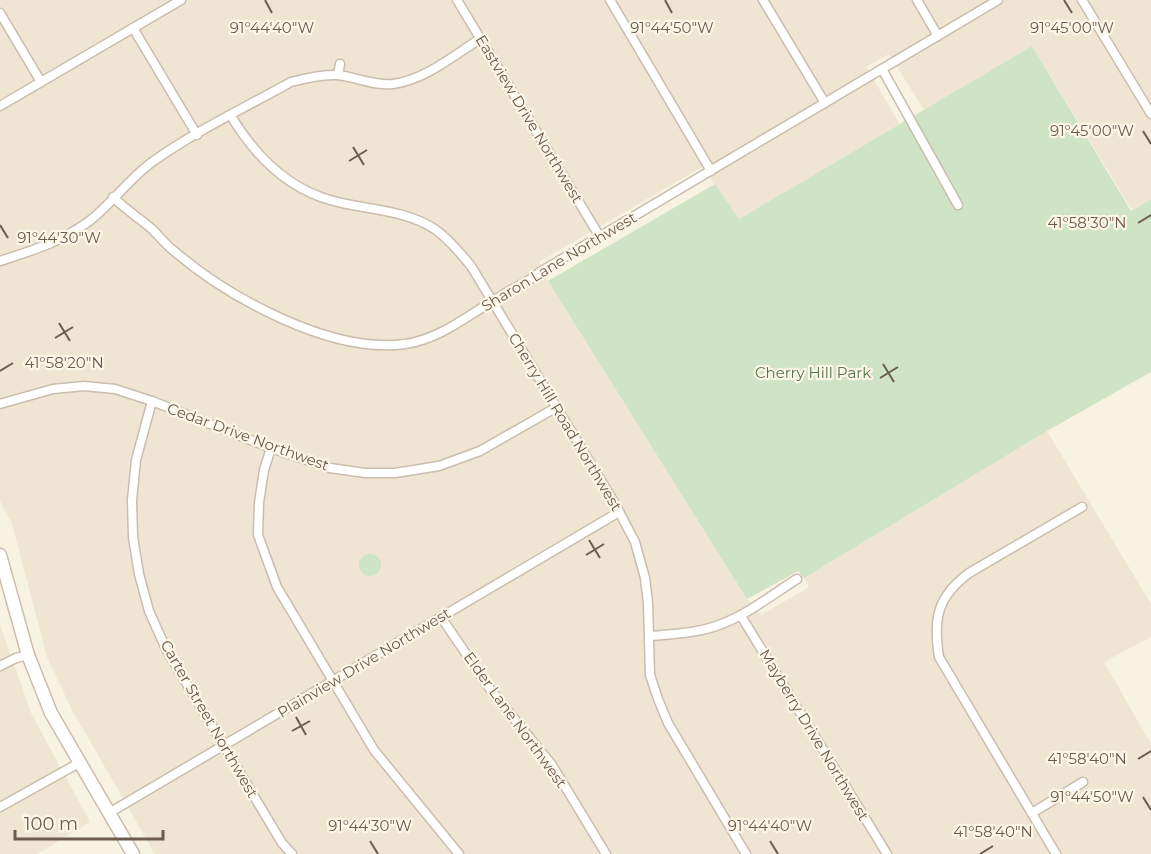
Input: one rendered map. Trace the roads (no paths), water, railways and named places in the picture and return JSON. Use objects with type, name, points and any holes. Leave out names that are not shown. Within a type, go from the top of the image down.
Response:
[{"type":"street","points":[[0,106],[181,0]]},
{"type":"street","name":"Eastview Drive Northwest","points":[[457,0],[600,237]]},
{"type":"street","points":[[610,0],[711,171]]},
{"type":"street","points":[[763,0],[825,103]]},
{"type":"street","points":[[917,0],[938,36]]},
{"type":"street","name":"Sharon Lane Northwest","points":[[113,197],[131,214],[150,227],[174,251],[233,293],[278,316],[336,339],[373,345],[406,344],[443,332],[511,290],[528,283],[540,272],[998,0]]},
{"type":"street","points":[[1082,0],[1151,114]]},
{"type":"street","points":[[0,13],[41,82]]},
{"type":"street","points":[[133,28],[197,135]]},
{"type":"street","points":[[0,261],[49,245],[70,234],[90,221],[155,160],[291,82],[315,76],[338,75],[371,83],[394,84],[418,77],[480,39]]},
{"type":"street","points":[[338,75],[340,64]]},
{"type":"street","points":[[882,69],[958,205]]},
{"type":"street","name":"Cherry Hill Road Northwest","points":[[231,116],[259,155],[280,175],[329,200],[414,219],[435,229],[452,244],[471,267],[620,512],[635,542],[645,578],[648,603],[650,675],[668,723],[746,854]]},
{"type":"street","name":"Cedar Drive Northwest","points":[[0,404],[53,389],[84,386],[115,389],[330,468],[365,473],[395,473],[439,466],[480,452],[557,407]]},
{"type":"street","name":"Carter Street Northwest","points":[[152,401],[136,460],[133,490],[133,537],[139,574],[149,611],[166,649],[223,746],[282,843],[292,854]]},
{"type":"street","points":[[271,448],[264,470],[259,502],[258,535],[277,587],[374,750],[459,854]]},
{"type":"street","points":[[1056,854],[939,657],[936,635],[937,616],[955,584],[969,573],[1082,507]]},
{"type":"street","name":"Plainview Drive Northwest","points":[[109,813],[620,512]]},
{"type":"street","points":[[0,555],[28,656],[51,713],[133,854]]},
{"type":"street","points":[[650,636],[680,634],[722,624],[741,616],[797,579]]},
{"type":"street","name":"Mayberry Drive Northwest","points":[[741,616],[887,854]]},
{"type":"street","name":"Elder Lane Northwest","points":[[441,617],[490,689],[552,765],[606,854]]},
{"type":"street","points":[[0,666],[16,658],[28,656]]},
{"type":"street","points":[[0,807],[79,763]]},
{"type":"street","points":[[1032,813],[1083,782]]},
{"type":"park label","name":"Cherry Hill Park","points":[[813,373]]}]
